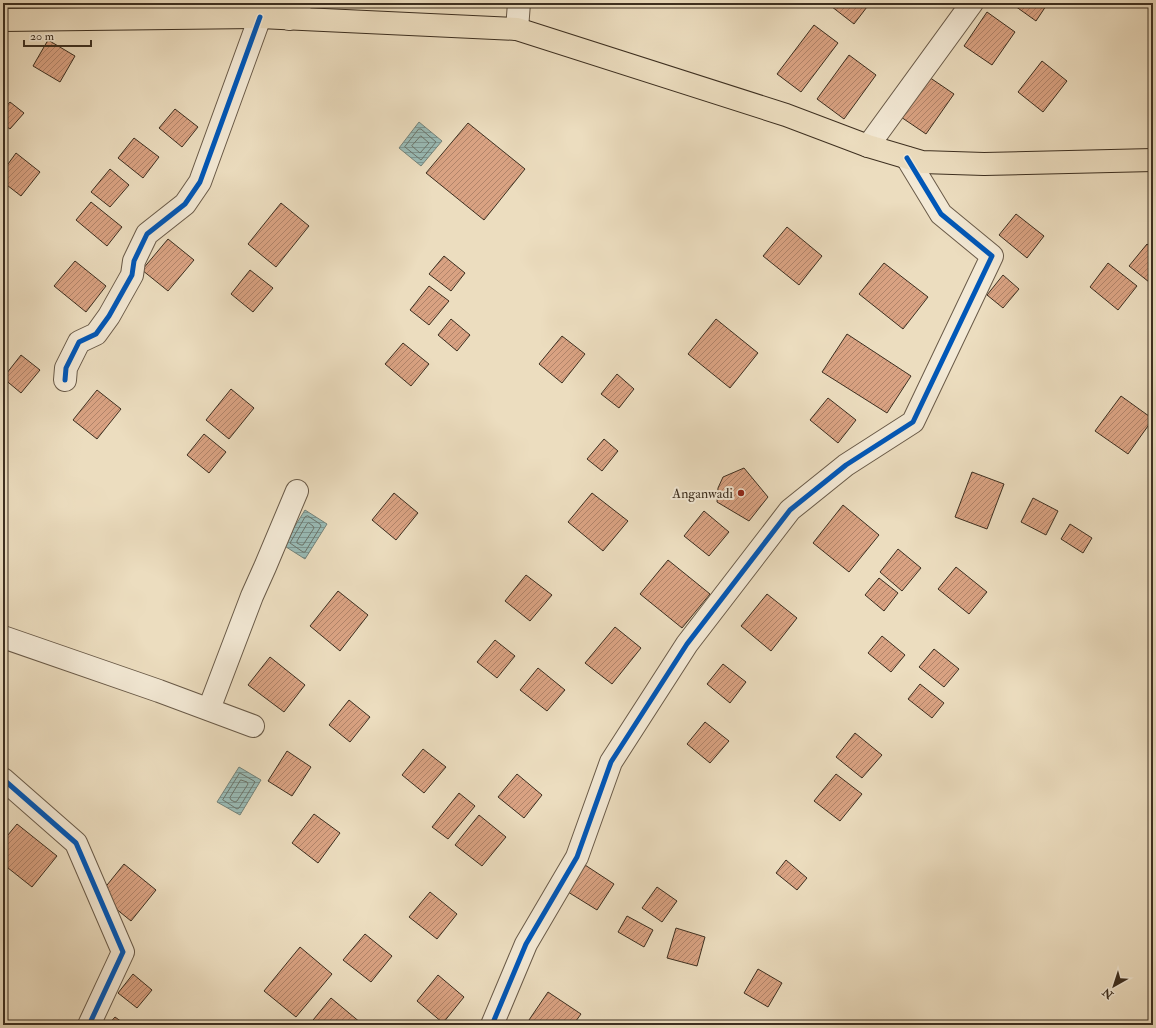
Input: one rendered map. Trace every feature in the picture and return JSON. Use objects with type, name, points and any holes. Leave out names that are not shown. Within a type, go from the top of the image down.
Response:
[{"type":"main road","points":[[3,20],[260,17],[295,11],[517,29],[786,115],[868,146],[922,162],[984,164],[1153,160]]},
{"type":"street","points":[[517,29],[519,3]]},
{"type":"street","points":[[868,146],[972,3]]},
{"type":"street","points":[[65,380],[66,368],[79,342],[96,334],[109,316],[132,275],[134,261],[147,234],[185,204],[200,182],[260,17]]},
{"type":"street","points":[[492,1025],[526,944],[578,857],[611,762],[687,644],[790,510],[846,465],[913,422],[992,256],[941,214],[908,158]]},
{"type":"street","points":[[209,710],[252,596],[297,492]]},
{"type":"street","points":[[3,637],[253,726]]},
{"type":"street","points":[[3,779],[76,843],[123,952],[89,1025]]},
{"type":"water","points":[[419,122],[442,141],[421,166],[399,148]]},
{"type":"water","points":[[305,510],[327,524],[305,559],[283,545]]},
{"type":"water","points":[[239,767],[261,780],[240,815],[217,802]]},
{"type":"building","points":[[827,3],[870,3],[854,24]]},
{"type":"building","points":[[1017,3],[1048,3],[1036,21],[1015,6]]},
{"type":"building","points":[[987,12],[1015,32],[992,65],[964,46]]},
{"type":"building","points":[[814,25],[838,43],[801,92],[777,74]]},
{"type":"building","points":[[48,40],[75,56],[60,82],[33,66]]},
{"type":"building","points":[[849,55],[876,75],[844,119],[817,99]]},
{"type":"building","points":[[1042,61],[1067,81],[1043,112],[1018,92]]},
{"type":"building","points":[[926,75],[954,94],[926,134],[898,115]]},
{"type":"building","points":[[10,102],[24,113],[10,129],[3,124],[3,110]]},
{"type":"building","points":[[175,109],[198,127],[182,147],[159,128]]},
{"type":"building","points":[[468,123],[525,169],[484,220],[426,173]]},
{"type":"building","points":[[134,138],[159,157],[143,178],[118,158]]},
{"type":"building","points":[[16,153],[40,172],[21,196],[3,182],[3,171]]},
{"type":"building","points":[[110,169],[129,185],[110,207],[91,192]]},
{"type":"building","points":[[91,202],[122,227],[107,246],[76,220]]},
{"type":"building","points":[[281,203],[309,226],[276,267],[248,244]]},
{"type":"building","points":[[1016,214],[1044,236],[1027,258],[999,235]]},
{"type":"building","points":[[787,227],[822,256],[799,285],[763,256]]},
{"type":"building","points":[[168,239],[194,260],[168,291],[142,270]]},
{"type":"building","points":[[1147,244],[1153,249],[1153,276],[1149,282],[1129,266]]},
{"type":"building","points":[[444,256],[465,273],[451,291],[429,274]]},
{"type":"building","points":[[75,261],[106,286],[86,312],[54,286]]},
{"type":"building","points":[[884,263],[928,297],[903,329],[859,294]]},
{"type":"building","points":[[1108,263],[1137,286],[1118,310],[1090,287]]},
{"type":"building","points":[[250,270],[273,288],[253,312],[231,294]]},
{"type":"building","points":[[1003,275],[1019,289],[1003,308],[987,295]]},
{"type":"building","points":[[429,286],[449,301],[429,325],[410,310]]},
{"type":"building","points":[[451,319],[470,335],[457,351],[438,335]]},
{"type":"building","points":[[716,319],[758,353],[730,388],[688,354]]},
{"type":"building","points":[[847,334],[911,376],[887,413],[822,372]]},
{"type":"building","points":[[562,336],[585,354],[562,383],[539,364]]},
{"type":"building","points":[[403,343],[429,364],[411,386],[385,364]]},
{"type":"building","points":[[21,355],[40,370],[21,393],[3,378]]},
{"type":"building","points":[[617,374],[634,389],[619,408],[601,394]]},
{"type":"building","points":[[231,389],[254,408],[229,439],[206,420]]},
{"type":"building","points":[[97,390],[121,409],[97,439],[73,420]]},
{"type":"building","points":[[1121,396],[1153,419],[1128,454],[1095,431]]},
{"type":"building","points":[[828,398],[856,420],[838,443],[810,420]]},
{"type":"building","points":[[204,434],[226,452],[209,473],[187,455]]},
{"type":"building","points":[[604,439],[618,451],[602,471],[587,459]]},
{"type":"building","name":"Anganwadi","points":[[744,468],[768,497],[749,521],[717,502],[718,488],[723,477]]},
{"type":"building","points":[[972,472],[1004,484],[987,529],[955,517]]},
{"type":"building","points":[[394,493],[418,513],[396,540],[372,520]]},
{"type":"building","points":[[592,493],[628,521],[603,551],[568,522]]},
{"type":"building","points":[[1033,498],[1058,511],[1046,535],[1021,522]]},
{"type":"building","points":[[843,505],[879,535],[849,572],[813,543]]},
{"type":"building","points":[[704,511],[729,532],[709,556],[684,536]]},
{"type":"building","points":[[1070,524],[1092,538],[1083,553],[1061,539]]},
{"type":"building","points":[[898,549],[921,568],[902,591],[880,572]]},
{"type":"building","points":[[668,560],[710,594],[682,628],[640,594]]},
{"type":"building","points":[[956,567],[987,592],[969,614],[938,589]]},
{"type":"building","points":[[526,575],[552,595],[530,621],[505,601]]},
{"type":"building","points":[[879,578],[898,593],[884,611],[865,595]]},
{"type":"building","points":[[338,591],[368,615],[340,651],[310,626]]},
{"type":"building","points":[[767,594],[797,618],[771,651],[741,626]]},
{"type":"building","points":[[615,627],[641,648],[612,684],[585,663]]},
{"type":"building","points":[[882,636],[905,655],[891,672],[868,653]]},
{"type":"building","points":[[495,640],[515,656],[497,678],[477,662]]},
{"type":"building","points":[[934,649],[959,669],[944,687],[919,667]]},
{"type":"building","points":[[270,657],[305,685],[284,712],[248,685]]},
{"type":"building","points":[[723,664],[746,682],[730,703],[707,684]]},
{"type":"building","points":[[538,668],[565,690],[547,711],[520,690]]},
{"type":"building","points":[[920,684],[944,703],[932,718],[908,699]]},
{"type":"building","points":[[349,700],[370,717],[350,742],[329,725]]},
{"type":"building","points":[[705,722],[729,741],[710,763],[687,744]]},
{"type":"building","points":[[855,733],[882,755],[862,778],[836,757]]},
{"type":"building","points":[[423,749],[446,767],[424,793],[402,775]]},
{"type":"building","points":[[287,751],[311,767],[292,796],[268,781]]},
{"type":"building","points":[[517,774],[542,795],[524,818],[498,797]]},
{"type":"building","points":[[836,774],[862,794],[840,821],[814,801]]},
{"type":"building","points":[[459,793],[475,806],[448,839],[432,827]]},
{"type":"building","points":[[314,814],[340,833],[318,863],[292,843]]},
{"type":"building","points":[[479,815],[506,837],[482,866],[455,845]]},
{"type":"building","points":[[17,824],[57,856],[32,887],[3,864],[3,841]]},
{"type":"building","points":[[786,860],[807,878],[797,890],[776,873]]},
{"type":"building","points":[[124,864],[156,890],[131,921],[99,895]]},
{"type":"building","points":[[585,865],[614,884],[597,910],[568,892]]},
{"type":"building","points":[[657,887],[677,901],[662,922],[642,908]]},
{"type":"building","points":[[430,892],[457,914],[437,939],[409,917]]},
{"type":"building","points":[[627,916],[653,930],[644,947],[618,932]]},
{"type":"building","points":[[676,928],[705,937],[697,966],[667,958]]},
{"type":"building","points":[[365,934],[392,956],[371,982],[343,960]]},
{"type":"building","points":[[300,947],[332,974],[296,1017],[264,991]]},
{"type":"building","points":[[758,969],[782,983],[768,1007],[744,993]]},
{"type":"building","points":[[133,974],[152,990],[137,1008],[118,993]]},
{"type":"building","points":[[438,975],[464,997],[443,1023],[417,1001]]},
{"type":"building","points":[[548,992],[581,1014],[573,1025],[536,1025],[529,1020]]},
{"type":"building","points":[[331,998],[361,1023],[359,1025],[309,1025]]},
{"type":"building","points":[[115,1017],[126,1025],[108,1025]]},
{"type":"cycle path","points":[[65,380],[66,368],[79,342],[96,334],[109,316],[132,275],[134,261],[147,234],[185,204],[200,182],[260,17]]},
{"type":"cycle path","points":[[492,1025],[526,944],[577,857],[611,762],[687,644],[790,510],[846,465],[913,422],[992,256],[941,214],[907,158]]},
{"type":"cycle path","points":[[3,779],[76,843],[123,952],[89,1025]]},
{"type":"place","name":"Anganwadi","points":[[741,493]]}]
